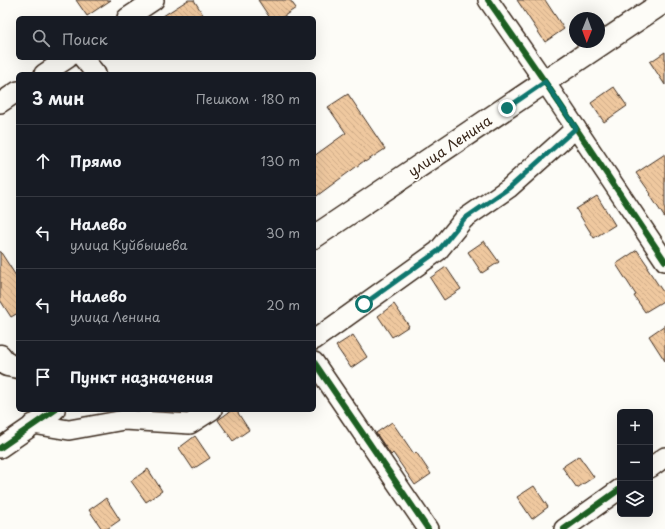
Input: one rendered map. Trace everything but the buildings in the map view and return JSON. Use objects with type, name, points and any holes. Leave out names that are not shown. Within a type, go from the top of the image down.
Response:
[{"type":"main road","name":"улица Ленина","points":[[316,236],[665,1]]},
{"type":"main road","points":[[0,356],[8,365],[16,367]]},
{"type":"street","points":[[130,16],[154,0]]},
{"type":"street","points":[[488,0],[545,82],[665,262]]},
{"type":"street","points":[[47,72],[65,60]]},
{"type":"street","points":[[85,60],[94,72]]},
{"type":"street","points":[[0,103],[16,92]]},
{"type":"street","points":[[316,339],[438,251],[464,219],[509,188],[576,128]]},
{"type":"street","points":[[316,365],[428,529]]},
{"type":"street","points":[[0,448],[52,412]]},
{"type":"street","points":[[33,424],[69,430],[124,420],[190,424],[209,412]]},
{"type":"street","points":[[653,466],[665,457]]},
{"type":"street","points":[[564,529],[617,491]]},
{"type":"cycle path","points":[[488,0],[665,261]]},
{"type":"cycle path","points":[[316,365],[428,529]]},
{"type":"cycle path","points":[[0,448],[52,412]]},
{"type":"cycle path","points":[[564,529],[617,491]]},
{"type":"route","points":[[364,304],[438,251],[464,219],[509,188],[576,128],[545,82],[507,108]]}]
